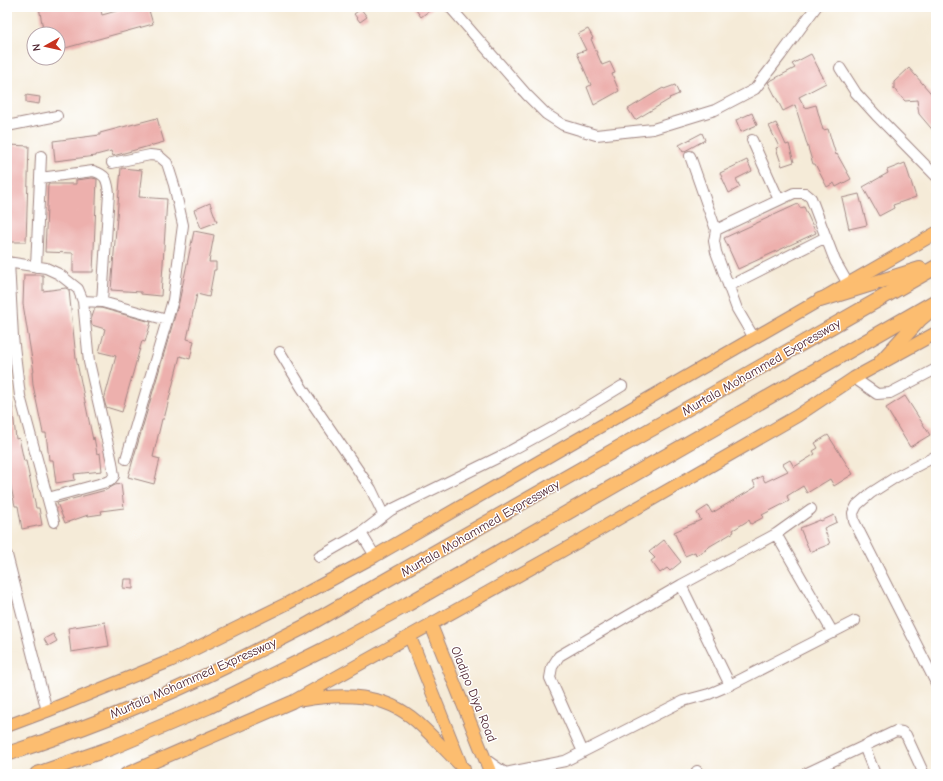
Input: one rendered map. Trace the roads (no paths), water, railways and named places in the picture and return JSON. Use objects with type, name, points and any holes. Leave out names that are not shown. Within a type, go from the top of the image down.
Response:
[{"type":"highway","points":[[820,300],[936,266]]},
{"type":"highway","name":"Murtala Mohammed Expressway","points":[[7,754],[52,739],[101,720],[191,682],[302,628],[936,266]]},
{"type":"highway","points":[[37,774],[111,748],[208,707],[323,650],[421,596],[936,301]]},
{"type":"highway","points":[[880,363],[920,319],[936,306]]},
{"type":"main road","points":[[7,726],[170,661],[288,603],[375,556],[936,233]]},
{"type":"main road","points":[[126,774],[292,702],[410,637],[791,419],[854,378],[936,333]]},
{"type":"main road","name":"Oladipo Diya Road","points":[[431,625],[491,774]]},
{"type":"main road","points":[[410,637],[464,772]]},
{"type":"main road","points":[[292,702],[326,696],[365,697],[377,700],[395,708],[415,720],[464,772]]},
{"type":"street","points":[[450,7],[527,95],[546,114],[563,125],[596,135],[653,128],[715,110],[755,89],[816,7]]},
{"type":"street","points":[[840,68],[856,93],[936,176]]},
{"type":"street","points":[[7,126],[57,116]]},
{"type":"street","points":[[752,140],[780,200]]},
{"type":"street","points":[[112,163],[150,155],[159,156],[167,163],[174,185],[183,225],[178,273],[173,300],[126,459]]},
{"type":"street","points":[[36,267],[41,156]]},
{"type":"street","points":[[690,156],[716,230],[714,241],[716,252],[738,309],[754,338]]},
{"type":"street","points":[[40,178],[93,171],[101,173],[107,180],[109,193],[102,302]]},
{"type":"street","points":[[716,230],[794,193],[805,194],[811,198],[835,261],[848,284]]},
{"type":"street","points":[[729,286],[826,238]]},
{"type":"street","points":[[48,498],[110,481],[114,476],[112,462],[89,362],[83,301],[78,289],[59,274],[46,268],[8,262],[13,337],[20,396],[54,522]]},
{"type":"street","points":[[83,301],[102,302],[167,320]]},
{"type":"street","points":[[280,352],[302,388],[371,489],[383,514]]},
{"type":"street","points":[[854,378],[877,394],[890,393],[936,369]]},
{"type":"street","points":[[319,557],[361,533],[383,514],[501,456],[563,422],[622,386]]},
{"type":"street","points":[[936,456],[896,477],[871,493],[857,505],[853,513],[854,521],[936,683]]},
{"type":"street","points":[[583,752],[550,678],[552,667],[559,656],[681,585],[776,534],[811,509]]},
{"type":"street","points":[[361,533],[375,556]]},
{"type":"street","points":[[776,534],[833,633]]},
{"type":"street","points":[[7,555],[47,711]]},
{"type":"street","points":[[681,585],[730,685]]},
{"type":"street","points":[[485,758],[505,774],[565,761],[683,701],[709,694],[730,685],[855,621]]},
{"type":"street","points":[[805,774],[896,731],[902,732],[906,736],[924,774]]},
{"type":"street","points":[[864,746],[875,774]]}]
